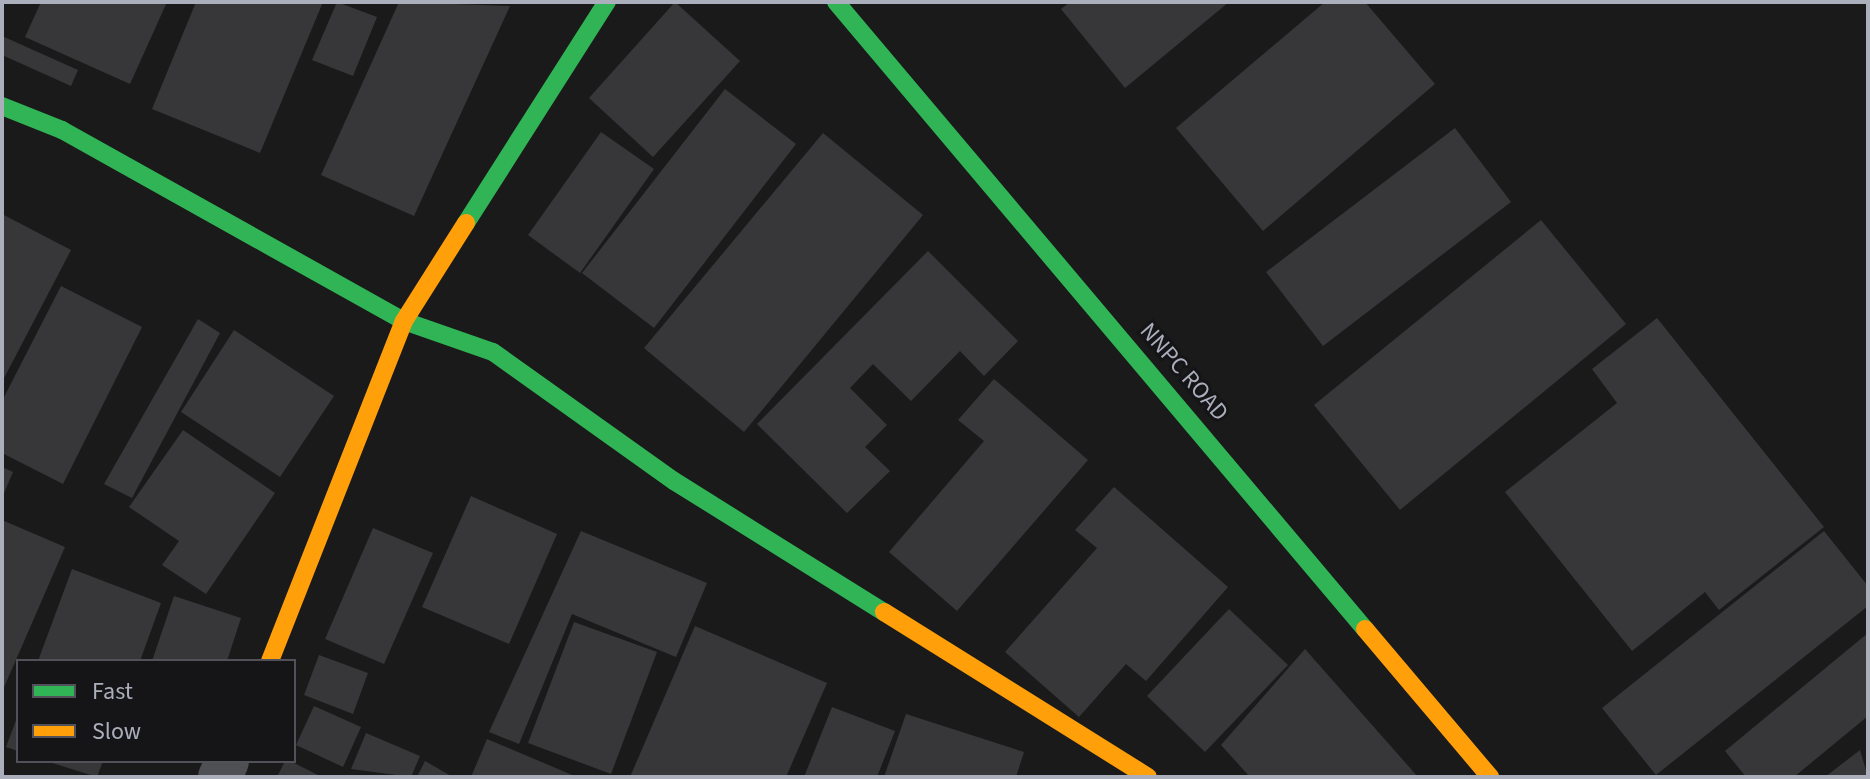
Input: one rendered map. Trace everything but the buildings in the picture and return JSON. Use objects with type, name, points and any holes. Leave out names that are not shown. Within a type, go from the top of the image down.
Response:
[{"type":"street","points":[[271,659],[404,321],[607,2]]},
{"type":"street","name":"NNPC ROAD","points":[[836,2],[1490,777]]},
{"type":"street","points":[[2,106],[62,130],[404,321],[493,352],[674,481],[1148,777]]},
{"type":"traffic: fast","points":[[466,223],[607,2]]},
{"type":"traffic: fast","points":[[836,2],[1365,629]]},
{"type":"traffic: fast","points":[[2,106],[62,130],[404,321],[493,352],[674,481],[884,612]]},
{"type":"traffic: slow","points":[[271,659],[404,321],[466,223]]},
{"type":"traffic: slow","points":[[884,612],[1148,777]]},
{"type":"traffic: slow","points":[[1365,629],[1490,777]]}]
